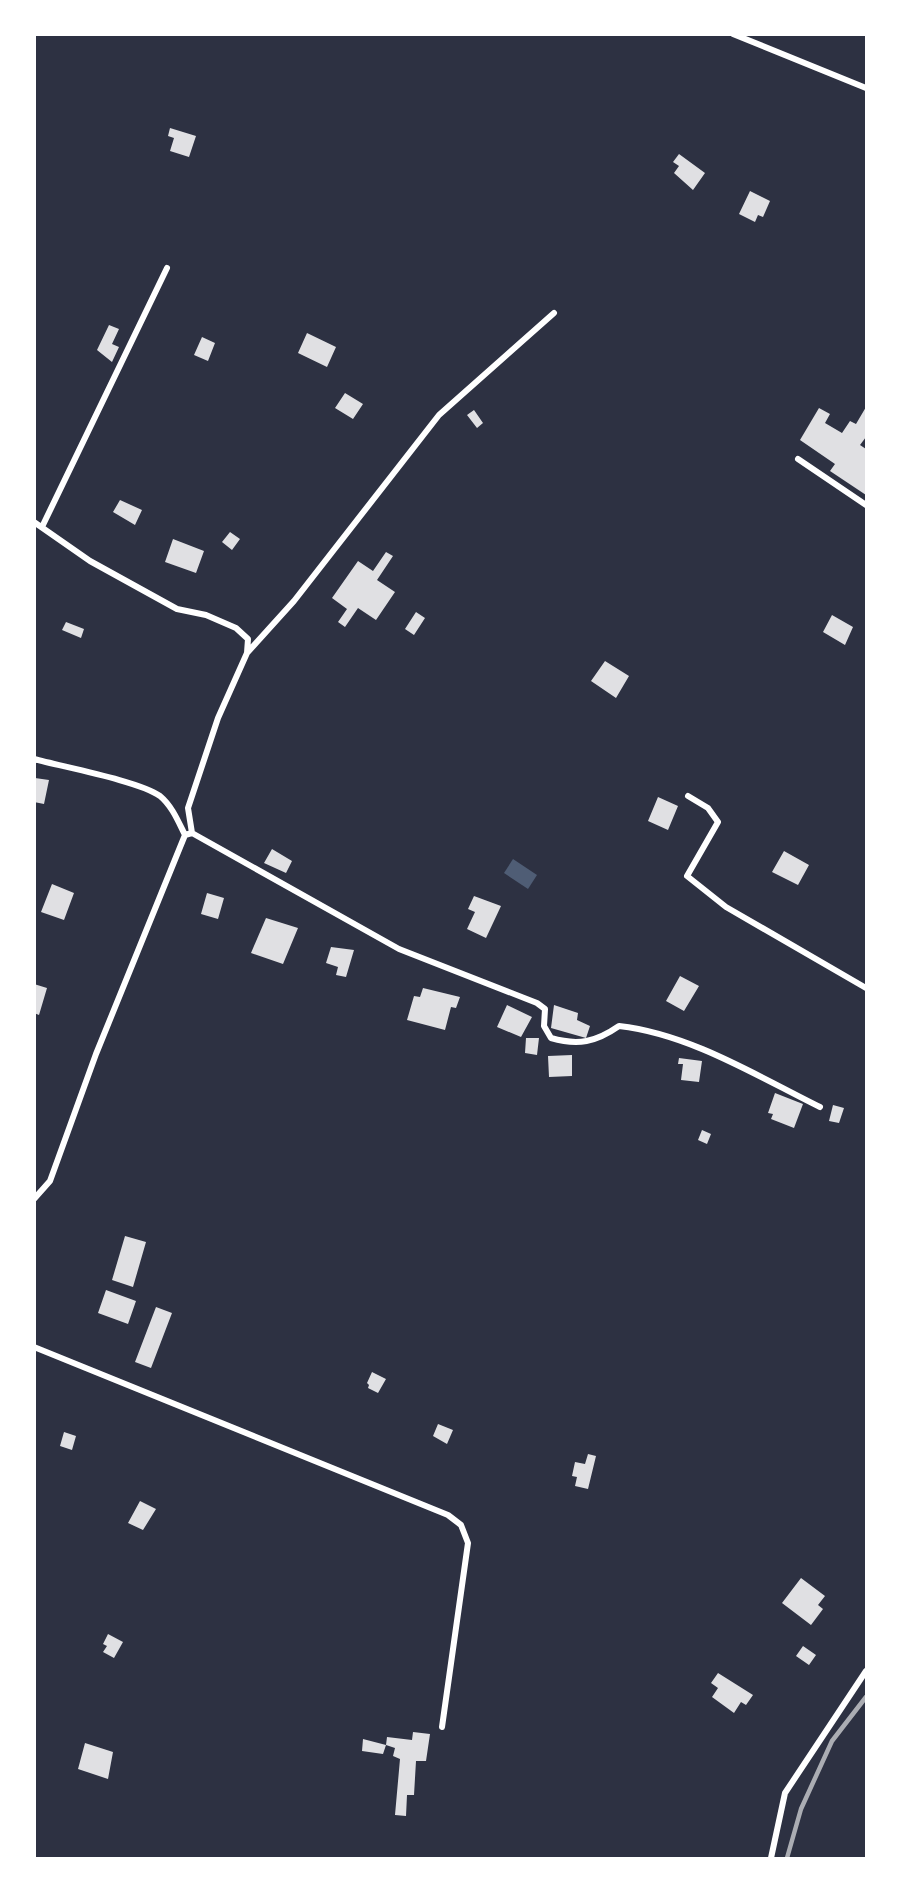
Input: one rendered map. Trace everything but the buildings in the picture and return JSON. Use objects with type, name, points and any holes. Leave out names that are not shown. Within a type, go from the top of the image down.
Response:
[{"type":"street","points":[[733,34],[867,88]]},
{"type":"street","points":[[42,527],[167,268]]},
{"type":"street","points":[[34,1198],[50,1181],[96,1054],[189,834],[188,808],[218,718],[247,653],[294,601],[439,416],[554,313]]},
{"type":"street","points":[[798,459],[867,505]]},
{"type":"street","points":[[34,522],[90,561],[177,609],[206,615],[236,628],[248,639],[247,653]]},
{"type":"street","points":[[34,759],[121,781],[159,795],[189,834],[399,949],[537,1003],[545,1009],[544,1026],[551,1038],[579,1044],[603,1038],[620,1026],[632,1027],[706,1049],[732,1065],[820,1107]]},
{"type":"street","points":[[688,796],[708,808],[718,822],[687,876],[726,907],[867,988]]},
{"type":"street","points":[[34,1347],[307,1456],[448,1515],[461,1525],[468,1543],[442,1727]]},
{"type":"street","points":[[771,1858],[785,1793],[867,1671]]},
{"type":"water","points":[[513,859],[537,875],[528,889],[504,873]]},
{"type":"railway","points":[[787,1858],[801,1809],[832,1741],[866,1697]]}]
